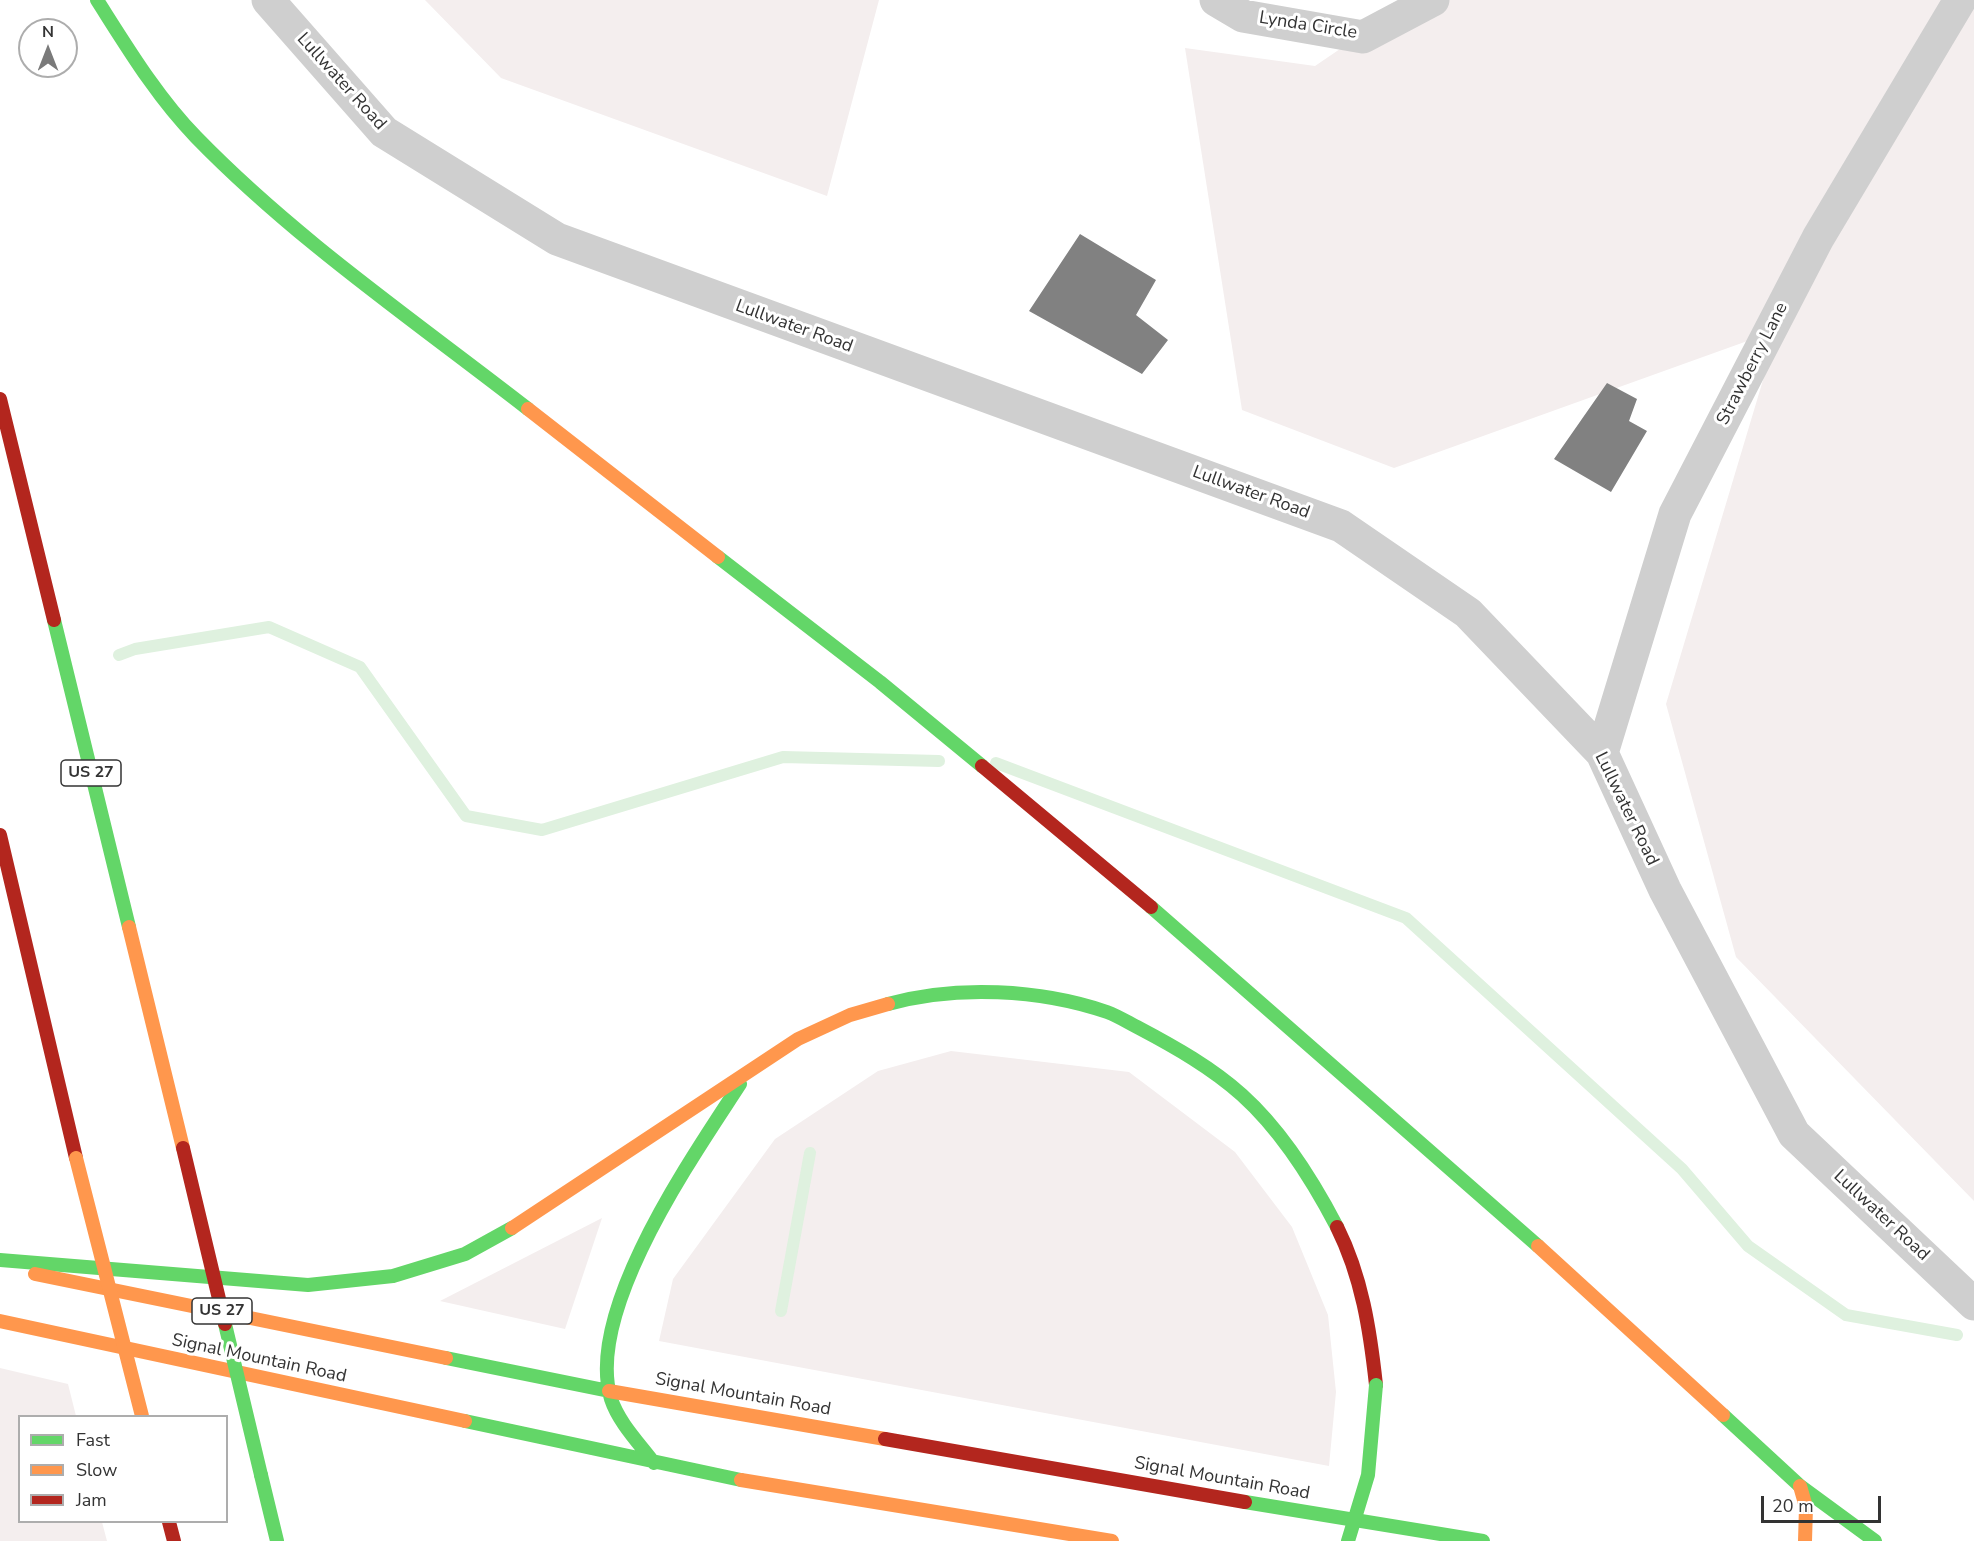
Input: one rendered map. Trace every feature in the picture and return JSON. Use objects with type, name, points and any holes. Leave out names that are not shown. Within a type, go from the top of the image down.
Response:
[{"type":"main road","points":[[97,0],[144,72],[195,136],[295,228],[880,682],[1124,884],[1556,1262],[1800,1486],[1875,1541]]},
{"type":"main road","name":"US 27","points":[[0,399],[277,1541]]},
{"type":"main road","points":[[0,835],[76,1158],[142,1415]]},
{"type":"main road","points":[[0,1260],[308,1285],[393,1276],[465,1254],[526,1220],[798,1039],[850,1015],[900,1000],[966,993],[1038,996],[1108,1012],[1181,1050],[1242,1095],[1284,1141],[1316,1186],[1350,1253],[1370,1326],[1376,1385],[1368,1475],[1348,1541]]},
{"type":"main road","points":[[654,1463],[622,1419],[609,1391],[610,1345],[621,1296],[636,1260],[664,1205],[747,1072]]},
{"type":"main road","name":"Signal Mountain Road","points":[[0,1267],[609,1391],[1198,1494],[1483,1541]]},
{"type":"main road","name":"Signal Mountain Road","points":[[0,1321],[717,1476],[1112,1541]]},
{"type":"main road","points":[[1800,1486],[1806,1507],[1805,1541]]},
{"type":"main road","points":[[170,1523],[174,1541]]},
{"type":"street","name":"Lullwater Road","points":[[268,0],[384,132],[557,239],[1341,526],[1468,613],[1602,753],[1665,890],[1794,1134],[1974,1304]]},
{"type":"street","name":"Lynda Circle","points":[[1216,0],[1243,16],[1363,37],[1433,0]]},
{"type":"street","name":"Strawberry Lane","points":[[1602,753],[1675,514],[1818,238],[1960,0]]},
{"type":"shaded area","points":[[425,0],[879,0],[827,196],[501,78]]},
{"type":"shaded area","points":[[1412,0],[1974,0],[1974,1201],[1736,957],[1666,704],[1778,330],[1394,468],[1242,410],[1185,48],[1315,66]]},
{"type":"shaded area","points":[[951,1051],[1129,1072],[1235,1152],[1292,1227],[1328,1315],[1336,1392],[1329,1466],[659,1341],[673,1279],[775,1139],[878,1071]]},
{"type":"shaded area","points":[[602,1218],[565,1329],[440,1301]]},
{"type":"shaded area","points":[[0,1368],[68,1384],[76,1415],[18,1415],[18,1523],[102,1523],[107,1541],[0,1541]]},
{"type":"building","points":[[1080,234],[1156,280],[1136,315],[1168,340],[1142,374],[1029,311]]},
{"type":"building","points":[[1607,383],[1637,399],[1629,421],[1647,431],[1611,492],[1554,459]]},
{"type":"waterway","points":[[119,655],[135,649],[269,627],[360,667],[466,816],[542,830],[783,757],[939,761]]},
{"type":"waterway","points":[[996,763],[1406,918],[1682,1169],[1748,1246],[1846,1315],[1957,1335]]},
{"type":"waterway","points":[[781,1311],[810,1153]]},
{"type":"traffic: fast","points":[[97,0],[168,105],[196,137],[234,174],[315,245],[528,409]]},
{"type":"traffic: fast","points":[[718,557],[880,682],[982,766]]},
{"type":"traffic: fast","points":[[54,620],[129,927]]},
{"type":"traffic: fast","points":[[1151,907],[1538,1246]]},
{"type":"traffic: fast","points":[[888,1004],[941,994],[998,992],[1054,998],[1107,1012],[1193,1058],[1257,1109],[1295,1156],[1337,1227]]},
{"type":"traffic: fast","points":[[654,1463],[624,1425],[611,1399],[607,1363],[613,1323],[628,1279],[648,1235],[672,1192],[740,1084]]},
{"type":"traffic: fast","points":[[0,1260],[308,1285],[393,1276],[465,1254],[512,1228]]},
{"type":"traffic: fast","points":[[225,1324],[261,1475]]},
{"type":"traffic: fast","points":[[446,1358],[609,1391]]},
{"type":"traffic: fast","points":[[1348,1541],[1368,1475],[1376,1385]]},
{"type":"traffic: fast","points":[[1723,1415],[1800,1486],[1875,1541]]},
{"type":"traffic: fast","points":[[465,1421],[741,1480]]},
{"type":"traffic: fast","points":[[261,1475],[277,1541]]},
{"type":"traffic: fast","points":[[1245,1502],[1483,1541]]},
{"type":"traffic: slow","points":[[528,409],[718,557]]},
{"type":"traffic: slow","points":[[129,927],[183,1148]]},
{"type":"traffic: slow","points":[[512,1228],[798,1039],[850,1015],[888,1004]]},
{"type":"traffic: slow","points":[[76,1158],[142,1415]]},
{"type":"traffic: slow","points":[[1538,1246],[1723,1415]]},
{"type":"traffic: slow","points":[[35,1274],[446,1358]]},
{"type":"traffic: slow","points":[[0,1321],[465,1421]]},
{"type":"traffic: slow","points":[[609,1391],[885,1439]]},
{"type":"traffic: slow","points":[[741,1480],[1112,1541]]},
{"type":"traffic: slow","points":[[1800,1486],[1806,1507],[1805,1541]]},
{"type":"traffic: jam","points":[[0,399],[54,620]]},
{"type":"traffic: jam","points":[[982,766],[1151,907]]},
{"type":"traffic: jam","points":[[0,835],[76,1158]]},
{"type":"traffic: jam","points":[[183,1148],[225,1324]]},
{"type":"traffic: jam","points":[[1337,1227],[1353,1265],[1364,1304],[1376,1385]]},
{"type":"traffic: jam","points":[[885,1439],[1245,1502]]},
{"type":"traffic: jam","points":[[169,1523],[174,1541]]}]
